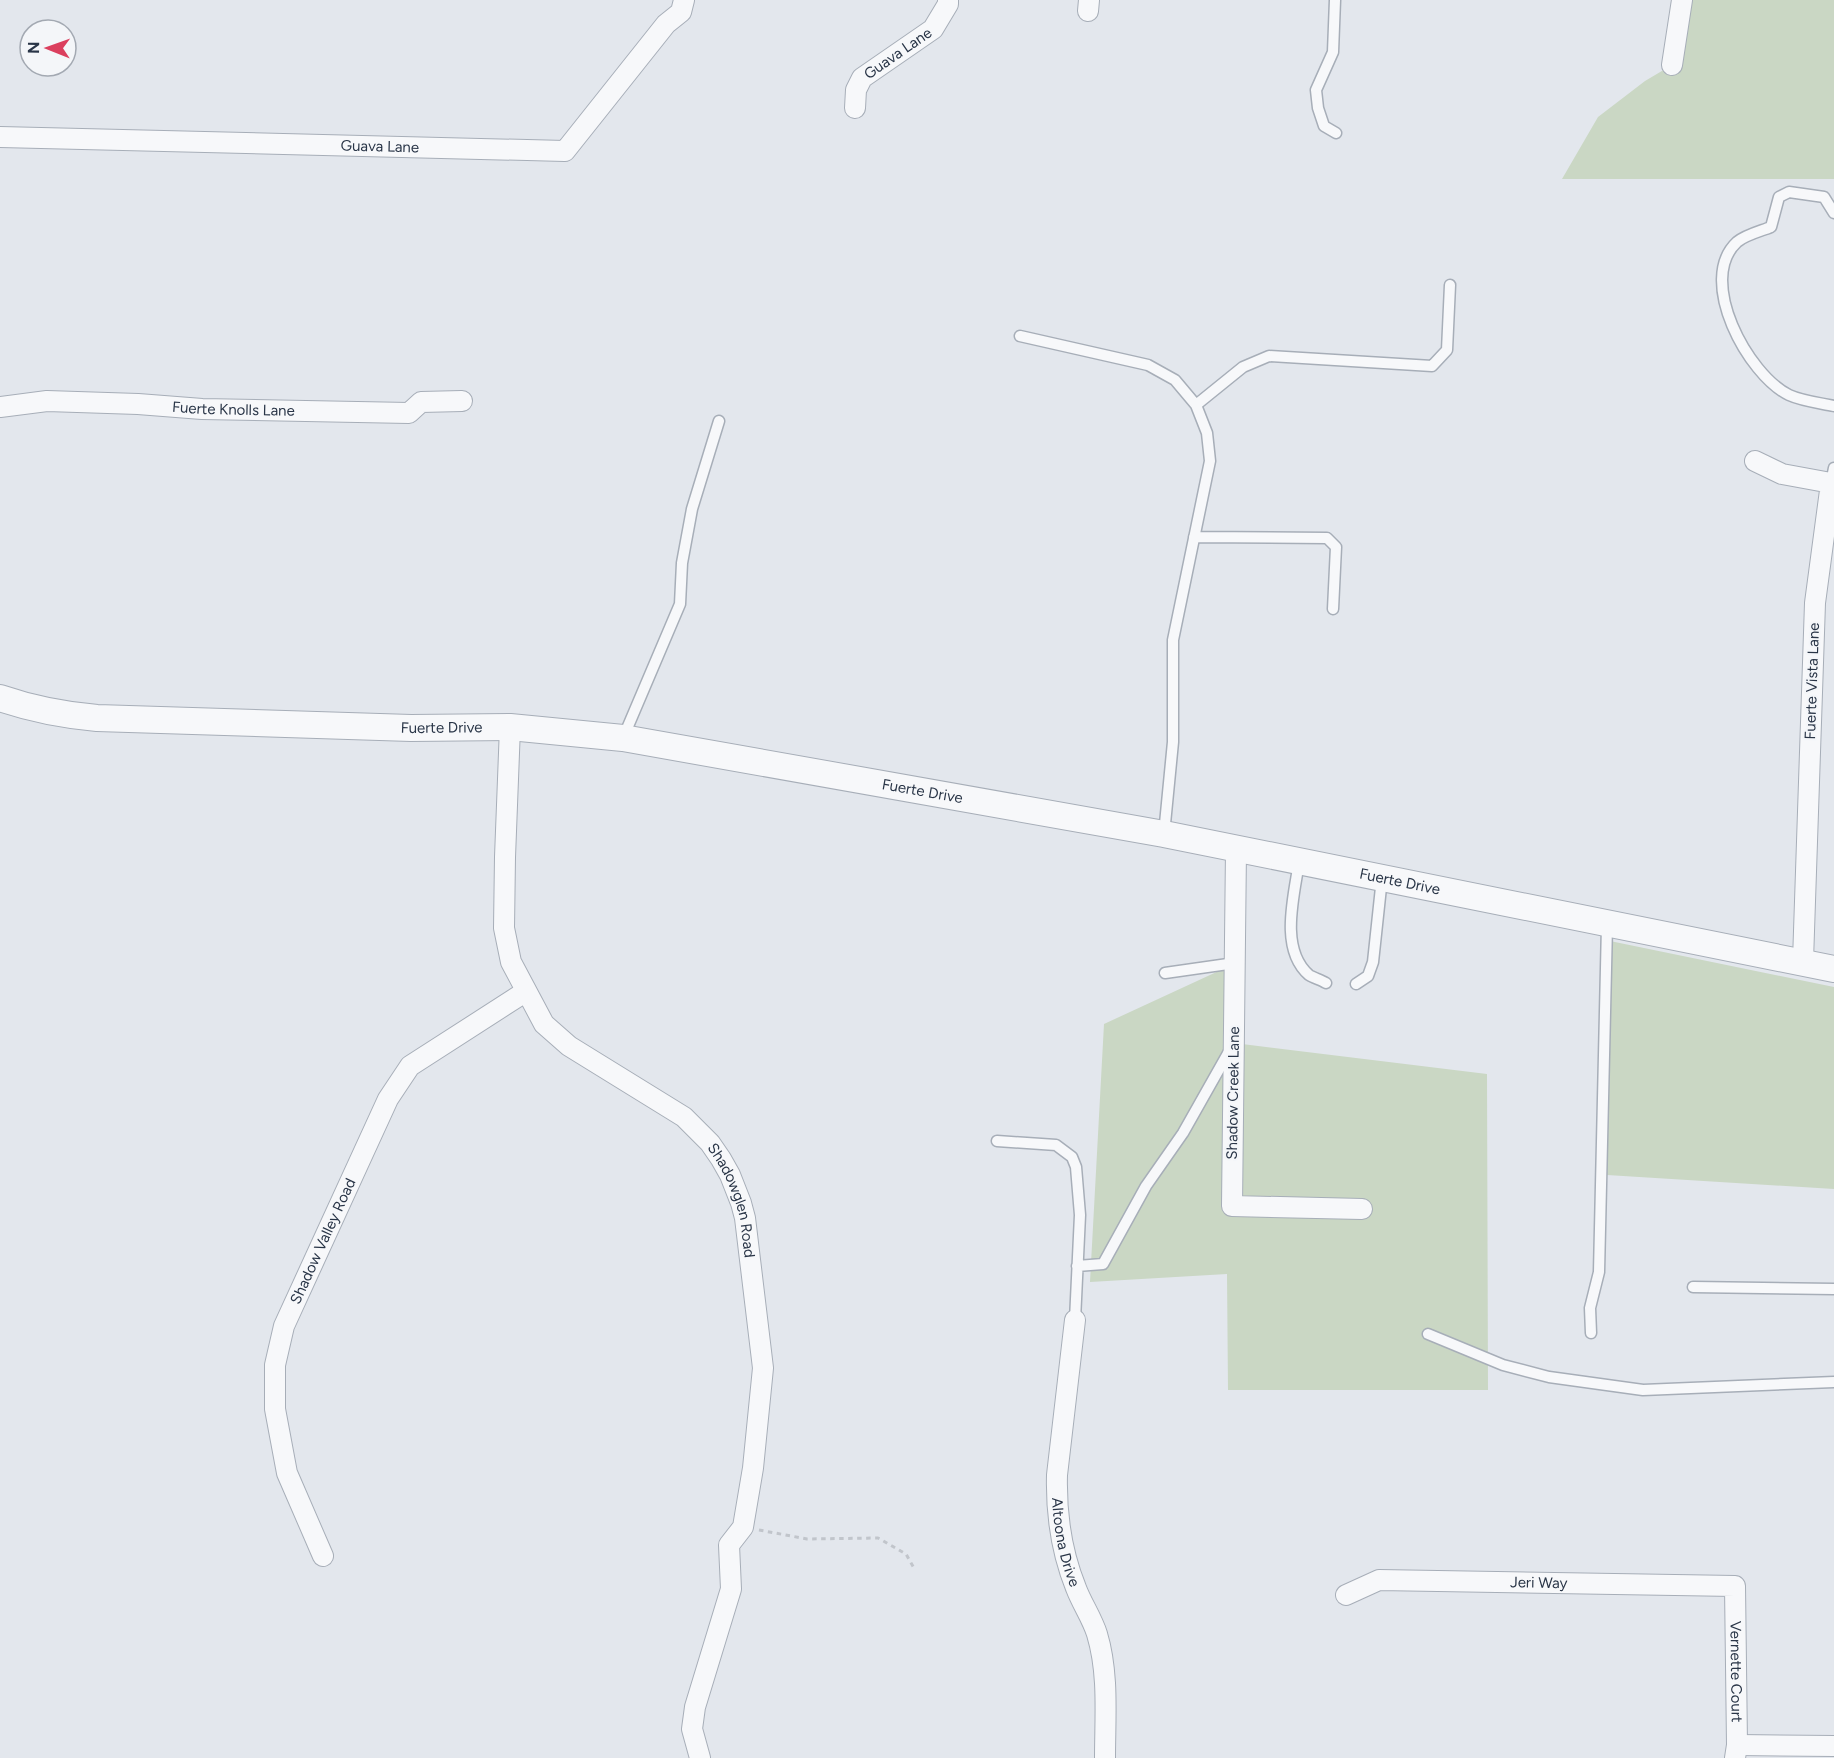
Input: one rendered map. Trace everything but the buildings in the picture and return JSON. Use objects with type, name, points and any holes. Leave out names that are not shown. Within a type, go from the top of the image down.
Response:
[{"type":"street","name":"Guava Lane","points":[[0,137],[566,151],[666,24],[681,12],[684,0]]},
{"type":"street","name":"Guava Lane","points":[[855,108],[856,90],[862,78],[933,29],[948,4],[948,0]]},
{"type":"street","points":[[1672,64],[1682,0]]},
{"type":"street","name":"Fuerte Knolls Lane","points":[[0,406],[47,401],[202,409],[409,413],[421,402],[462,401]]},
{"type":"street","name":"Fuerte Vista Lane","points":[[1755,461],[1782,474],[1833,475],[1815,603],[1803,961]]},
{"type":"street","name":"Fuerte Drive","points":[[0,698],[30,708],[97,718],[411,728],[510,727],[623,738],[1164,834],[1834,969]]},
{"type":"street","name":"Shadowglen Road","points":[[510,727],[504,928],[511,962],[525,992],[544,1024],[569,1046],[684,1117],[698,1130],[721,1159],[736,1189],[746,1218],[763,1368],[753,1468],[743,1527],[729,1545],[731,1589],[695,1707],[692,1729],[700,1758]]},
{"type":"street","name":"Shadow Creek Lane","points":[[1236,850],[1232,1206],[1362,1209]]},
{"type":"street","name":"Shadow Valley Road","points":[[323,1556],[287,1473],[277,1420],[274,1365],[284,1326],[388,1099],[410,1066],[525,992]]},
{"type":"street","name":"Altoona Drive","points":[[1075,1320],[1057,1475],[1057,1510],[1068,1568],[1096,1634],[1102,1658],[1106,1689],[1105,1758]]},
{"type":"street","name":"Jeri Way","points":[[1346,1595],[1379,1580],[1735,1586]]},
{"type":"street","name":"Vernette Court","points":[[1735,1586],[1736,1752]]},
{"type":"street","points":[[1736,1752],[1834,1746]]},
{"type":"lane","points":[[1335,0],[1333,52],[1316,90],[1317,108],[1324,126],[1336,133]]},
{"type":"lane","points":[[1834,213],[1824,197],[1789,192],[1779,197],[1771,227],[1738,240],[1730,252],[1724,267],[1723,285],[1725,306],[1731,321],[1744,349],[1764,375],[1789,395],[1834,406]]},
{"type":"lane","points":[[1196,405],[1243,367],[1269,356],[1432,366],[1447,350],[1450,285]]},
{"type":"lane","points":[[1020,336],[1148,365],[1175,380],[1196,405],[1207,433],[1210,461],[1173,640],[1173,742],[1164,834]]},
{"type":"lane","points":[[623,738],[680,604],[682,562],[692,509],[719,421]]},
{"type":"lane","points":[[1194,537],[1327,538],[1336,547],[1333,609]]},
{"type":"lane","points":[[1299,862],[1292,934],[1296,958],[1310,975],[1326,983]]},
{"type":"lane","points":[[1356,984],[1368,976],[1373,962],[1382,878]]},
{"type":"lane","points":[[1591,1333],[1590,1308],[1599,1272],[1607,925]]},
{"type":"lane","points":[[1165,973],[1235,963]]},
{"type":"lane","points":[[1077,1266],[1103,1264],[1146,1186],[1183,1133],[1234,1043]]},
{"type":"lane","points":[[997,1141],[1056,1145],[1072,1156],[1076,1167],[1080,1215],[1075,1320]]},
{"type":"lane","points":[[1694,1287],[1834,1289]]},
{"type":"lane","points":[[1428,1334],[1503,1365],[1549,1377],[1643,1390],[1834,1382]]},
{"type":"path","points":[[743,1527],[807,1539],[878,1538],[906,1554],[915,1570]]},
{"type":"green space","points":[[1682,0],[1834,0],[1834,179],[1562,179],[1598,117],[1645,81],[1672,65]]},
{"type":"green space","points":[[1610,941],[1834,987],[1834,1189],[1607,1175]]},
{"type":"green space","points":[[1236,963],[1234,1043],[1487,1074],[1488,1390],[1228,1390],[1227,1274],[1090,1282],[1104,1024]]}]
